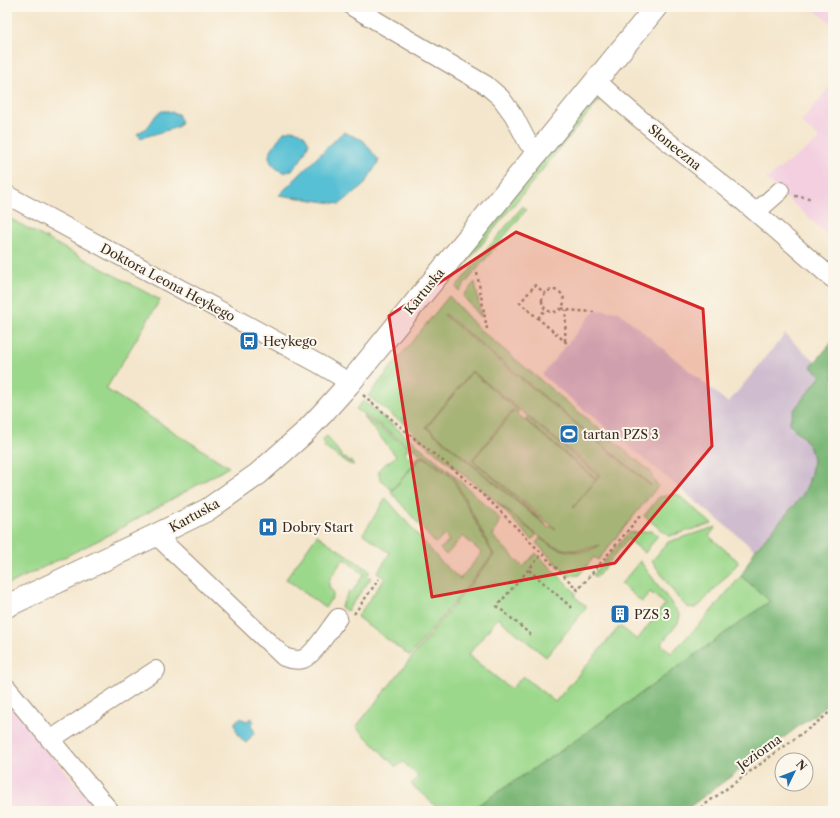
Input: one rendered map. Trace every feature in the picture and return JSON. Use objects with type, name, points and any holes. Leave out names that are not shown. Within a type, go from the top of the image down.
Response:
[{"type":"main road","name":"Kartuska","points":[[7,606],[207,510],[258,474],[303,434],[323,413],[355,389],[538,151],[656,7]]},
{"type":"street","points":[[359,8],[486,85],[501,98],[514,116],[528,143],[538,151]]},
{"type":"street","name":"Słoneczna","points":[[596,80],[651,128],[756,212],[833,279]]},
{"type":"street","points":[[756,212],[780,191]]},
{"type":"street","name":"Doktora Leona Heykego","points":[[7,194],[319,364],[339,376],[355,389]]},
{"type":"street","name":"Kartuska","points":[[156,535],[284,657],[294,660],[302,659],[310,654],[338,618]]},
{"type":"street","points":[[50,740],[156,670]]},
{"type":"street","points":[[7,688],[110,811]]},
{"type":"path","points":[[477,273],[487,329]]},
{"type":"path","points":[[546,294],[535,285],[520,303],[568,344]]},
{"type":"path","points":[[552,290],[561,293],[564,297],[562,308],[553,312],[546,309],[543,298],[552,290]]},
{"type":"path","points":[[562,308],[566,310],[594,312]]},
{"type":"path","points":[[538,318],[546,309]]},
{"type":"path","points":[[565,341],[566,310]]},
{"type":"path","points":[[355,389],[457,472],[493,504],[578,590],[640,516]]},
{"type":"path","points":[[531,635],[497,606],[542,554]]},
{"type":"path","points":[[529,570],[572,608]]},
{"type":"path","points":[[338,618],[350,619],[379,579]]},
{"type":"path","name":"Jeziorna","points":[[696,811],[823,718],[833,709]]},
{"type":"highlighted area","points":[[516,232],[703,309],[712,446],[615,563],[432,597],[389,316]]},
{"type":"shaded area","points":[[810,7],[833,7],[833,24]]},
{"type":"shaded area","points":[[833,83],[833,240],[766,179],[820,139],[801,122]]},
{"type":"shaded area","points":[[595,310],[619,312],[728,403],[785,334],[816,361],[811,367],[822,376],[793,411],[789,424],[804,438],[810,448],[813,459],[808,484],[802,496],[755,550],[542,375]]},
{"type":"shaded area","points":[[7,701],[62,767],[98,811],[7,811]]},
{"type":"green space","points":[[600,99],[450,283],[447,277],[591,101]]},
{"type":"green space","points":[[523,206],[526,210],[459,291],[456,287]]},
{"type":"green space","points":[[7,217],[160,300],[106,389],[229,467],[101,539],[7,585]]},
{"type":"green space","points":[[475,282],[481,317],[463,296]]},
{"type":"green space","points":[[449,296],[479,329],[652,473],[652,478],[658,486],[598,560],[594,557],[579,575],[569,576],[536,543],[540,538],[546,543],[562,550],[578,552],[593,549],[600,545],[585,549],[572,550],[559,548],[545,541],[417,437],[402,417],[405,425],[368,396]],"holes":[[[445,314],[651,486],[444,315]],[[472,371],[600,475],[596,480],[514,411],[473,460],[556,529],[551,526],[549,528],[426,427]]]},
{"type":"green space","points":[[833,341],[833,698],[818,712],[684,811],[469,811],[562,750],[770,601],[741,576],[755,550],[802,496],[808,484],[813,459],[810,448],[804,438],[789,424],[793,411],[821,376],[811,367]]},
{"type":"green space","points":[[472,372],[519,411],[517,413],[513,410],[472,460],[546,523],[545,524],[427,427]]},
{"type":"green space","points":[[363,401],[453,474],[500,519],[493,536],[523,567],[536,553],[576,593],[574,596],[587,607],[546,657],[498,618],[468,655],[511,689],[523,676],[555,702],[620,626],[637,640],[665,604],[650,592],[642,602],[621,584],[640,561],[680,615],[678,623],[661,644],[671,653],[701,623],[741,576],[770,601],[562,750],[469,811],[441,811],[411,784],[418,777],[403,762],[396,767],[356,727],[494,555],[453,476],[356,409]]},
{"type":"green space","points":[[363,416],[408,447],[405,454],[415,461],[419,455],[421,456],[392,490],[381,479],[379,473],[382,466],[396,456]]},
{"type":"green space","points":[[527,417],[599,476],[596,479],[525,419]]},
{"type":"green space","points":[[327,436],[344,459],[346,458],[349,462],[351,461],[354,465],[349,464],[324,447],[326,445],[322,440]]},
{"type":"green space","points":[[422,456],[452,477],[493,555],[410,656],[357,617],[385,578],[377,573],[390,553],[363,534],[386,498],[441,562],[460,579],[482,553],[463,536],[446,555],[440,549],[449,541],[445,535],[435,543],[391,492]]},
{"type":"green space","points":[[677,494],[712,524],[669,536],[644,516],[659,497]]},
{"type":"green space","points":[[496,502],[536,535],[532,540]]},
{"type":"green space","points":[[716,527],[709,536],[739,562],[700,605],[695,608],[687,607],[678,598],[652,561],[668,542]]},
{"type":"green space","points":[[652,531],[658,535],[645,553],[628,539],[596,578],[593,575],[628,533]]},
{"type":"green space","points":[[317,535],[370,571],[367,575],[371,578],[347,611],[341,607],[349,591],[352,592],[364,574],[344,559],[330,579],[329,584],[334,593],[325,608],[286,579]]},
{"type":"water","points":[[162,111],[178,114],[181,122],[178,127],[141,138],[137,134],[145,129],[156,115]]},
{"type":"water","points":[[291,130],[298,131],[306,137],[309,143],[296,166],[286,172],[281,171],[274,166],[269,156],[277,140],[284,132]]},
{"type":"water","points":[[343,132],[363,140],[379,161],[364,185],[340,204],[279,195]]},
{"type":"water","points":[[240,718],[247,721],[251,718],[254,722],[251,725],[255,732],[246,743],[235,728],[235,722]]},
{"type":"place","name":"Heykego","points":[[249,341]]},
{"type":"place","name":"tartan PZS 3","points":[[569,434]]},
{"type":"place","name":"Dobry Start","points":[[268,527]]},
{"type":"place","name":"PZS 3","points":[[620,614]]}]
